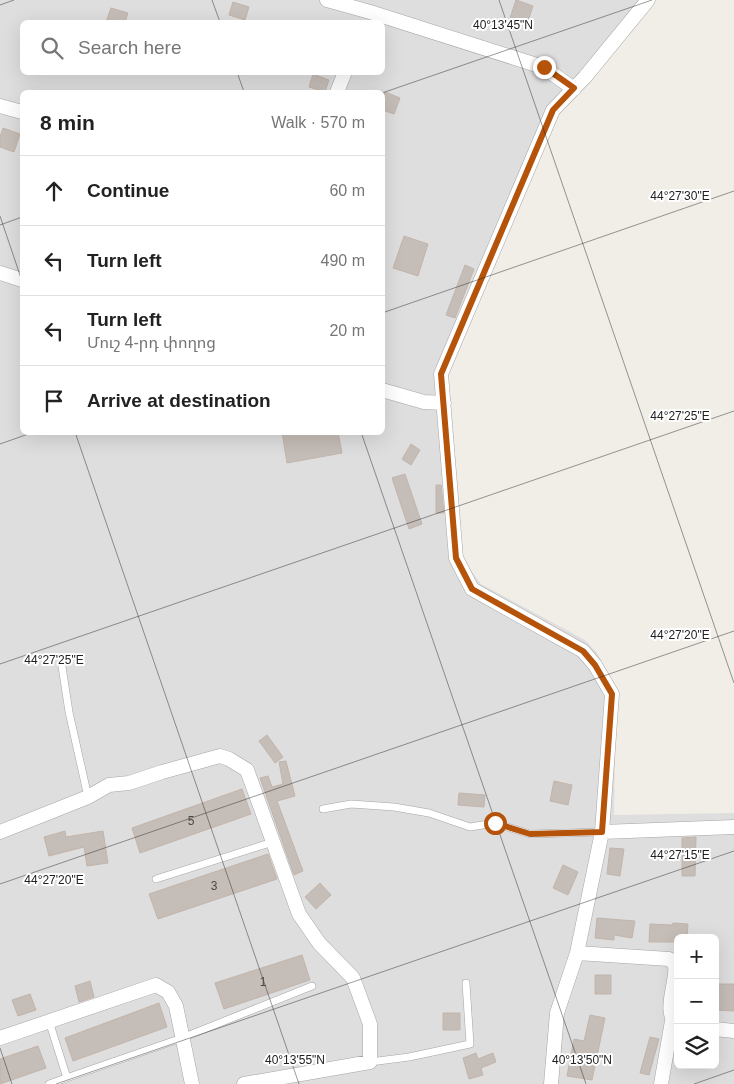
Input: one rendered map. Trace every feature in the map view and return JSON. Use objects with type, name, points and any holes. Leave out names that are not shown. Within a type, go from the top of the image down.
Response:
[{"type":"street","points":[[327,0],[368,17]]},
{"type":"street","points":[[551,1084],[557,1013],[577,953],[602,832],[612,694],[595,665],[583,651],[472,589],[456,558],[441,374],[553,110],[574,88],[648,0]]},
{"type":"street","points":[[385,22],[544,67],[574,88]]},
{"type":"street","points":[[338,90],[344,75]]},
{"type":"street","points":[[0,106],[20,111]]},
{"type":"street","points":[[0,273],[20,279]]},
{"type":"street","points":[[385,391],[424,402],[444,403]]},
{"type":"street","points":[[0,832],[88,797],[108,785],[129,783],[220,756],[247,770],[299,914],[319,943],[353,978],[370,1024],[370,1062],[244,1084]]},
{"type":"street","points":[[602,832],[734,826]]},
{"type":"street","points":[[577,953],[669,959],[675,964],[675,979]]},
{"type":"street","points":[[1,1034],[49,1021],[156,984],[168,992],[176,1006],[192,1084]]},
{"type":"street","points":[[674,985],[670,1011],[674,1021]]},
{"type":"street","points":[[661,1084],[674,1028]]},
{"type":"street","points":[[719,1029],[734,1031]]},
{"type":"lane","points":[[62,660],[69,712],[88,797]]},
{"type":"lane","points":[[323,810],[350,804],[394,807],[429,813],[470,827],[495,823],[530,834],[602,832]]},
{"type":"lane","points":[[156,879],[273,842]]},
{"type":"lane","points":[[370,1062],[409,1057],[470,1044],[466,983]]},
{"type":"lane","points":[[49,1084],[182,1038],[312,986]]},
{"type":"lane","points":[[49,1021],[67,1078]]},
{"type":"shaded area","points":[[0,0],[655,0],[556,114],[448,376],[461,557],[481,584],[585,640],[597,653],[616,690],[614,815],[734,813],[734,1084],[0,1084]]},
{"type":"building","points":[[516,0],[533,6],[527,24],[510,18]]},
{"type":"building","points":[[233,2],[249,7],[245,20],[229,15]]},
{"type":"building","points":[[111,8],[128,13],[126,20],[107,20]]},
{"type":"building","points":[[313,75],[329,80],[326,90],[309,87]]},
{"type":"building","points":[[385,92],[400,98],[394,114],[385,111]]},
{"type":"building","points":[[3,128],[20,134],[14,152],[0,147],[0,137]]},
{"type":"building","points":[[404,236],[428,244],[418,276],[393,268]]},
{"type":"building","points":[[465,265],[474,269],[455,318],[446,315]]},
{"type":"building","points":[[282,435],[339,435],[342,453],[287,463]]},
{"type":"building","points":[[411,444],[420,450],[411,465],[402,459]]},
{"type":"building","points":[[405,474],[422,524],[409,529],[392,478]]},
{"type":"building","points":[[436,485],[441,485],[444,513],[436,513]]},
{"type":"building","points":[[267,735],[283,757],[275,763],[259,741]]},
{"type":"building","points":[[286,761],[295,796],[277,801],[303,871],[294,875],[260,778],[268,776],[272,787],[283,784],[279,762]]},
{"type":"building","points":[[554,781],[572,785],[568,805],[550,801]]},
{"type":"building","points":[[242,789],[251,814],[140,853],[132,828]]},
{"type":"building","points":[[459,793],[485,795],[484,807],[458,805]]},
{"type":"building","points":[[65,831],[66,837],[103,831],[108,863],[87,866],[84,847],[49,856],[44,837]]},
{"type":"building","points":[[696,837],[695,876],[682,876],[682,838]]},
{"type":"building","points":[[610,848],[624,849],[620,876],[607,874]]},
{"type":"building","points":[[268,854],[277,879],[158,919],[149,894]]},
{"type":"building","points":[[563,865],[578,872],[568,895],[553,888]]},
{"type":"building","points":[[320,883],[331,895],[316,909],[305,897]]},
{"type":"building","points":[[597,918],[635,921],[632,938],[614,935],[614,940],[595,938]]},
{"type":"building","points":[[673,923],[688,924],[687,934],[674,934],[674,942],[649,942],[650,924],[672,925]]},
{"type":"building","points":[[302,955],[310,980],[224,1009],[215,983]]},
{"type":"building","points":[[595,975],[611,975],[611,994],[595,994]]},
{"type":"building","points":[[90,981],[94,997],[79,1002],[75,986]]},
{"type":"building","points":[[719,984],[734,984],[734,1011],[719,1010]]},
{"type":"building","points":[[30,994],[36,1010],[18,1016],[12,1000]]},
{"type":"building","points":[[159,1003],[167,1027],[73,1061],[65,1038]]},
{"type":"building","points":[[443,1013],[460,1013],[460,1030],[443,1030]]},
{"type":"building","points":[[590,1015],[605,1018],[592,1080],[567,1076],[574,1039],[584,1041]]},
{"type":"building","points":[[650,1037],[659,1039],[649,1075],[640,1073]]},
{"type":"building","points":[[38,1046],[46,1068],[0,1084],[0,1059]]},
{"type":"building","points":[[476,1053],[478,1059],[493,1053],[496,1062],[481,1068],[483,1075],[469,1079],[463,1058]]},
{"type":"route","points":[[495,823],[530,834],[602,832],[612,694],[595,665],[583,651],[472,589],[456,558],[441,374],[553,110],[574,88],[544,67]]}]
